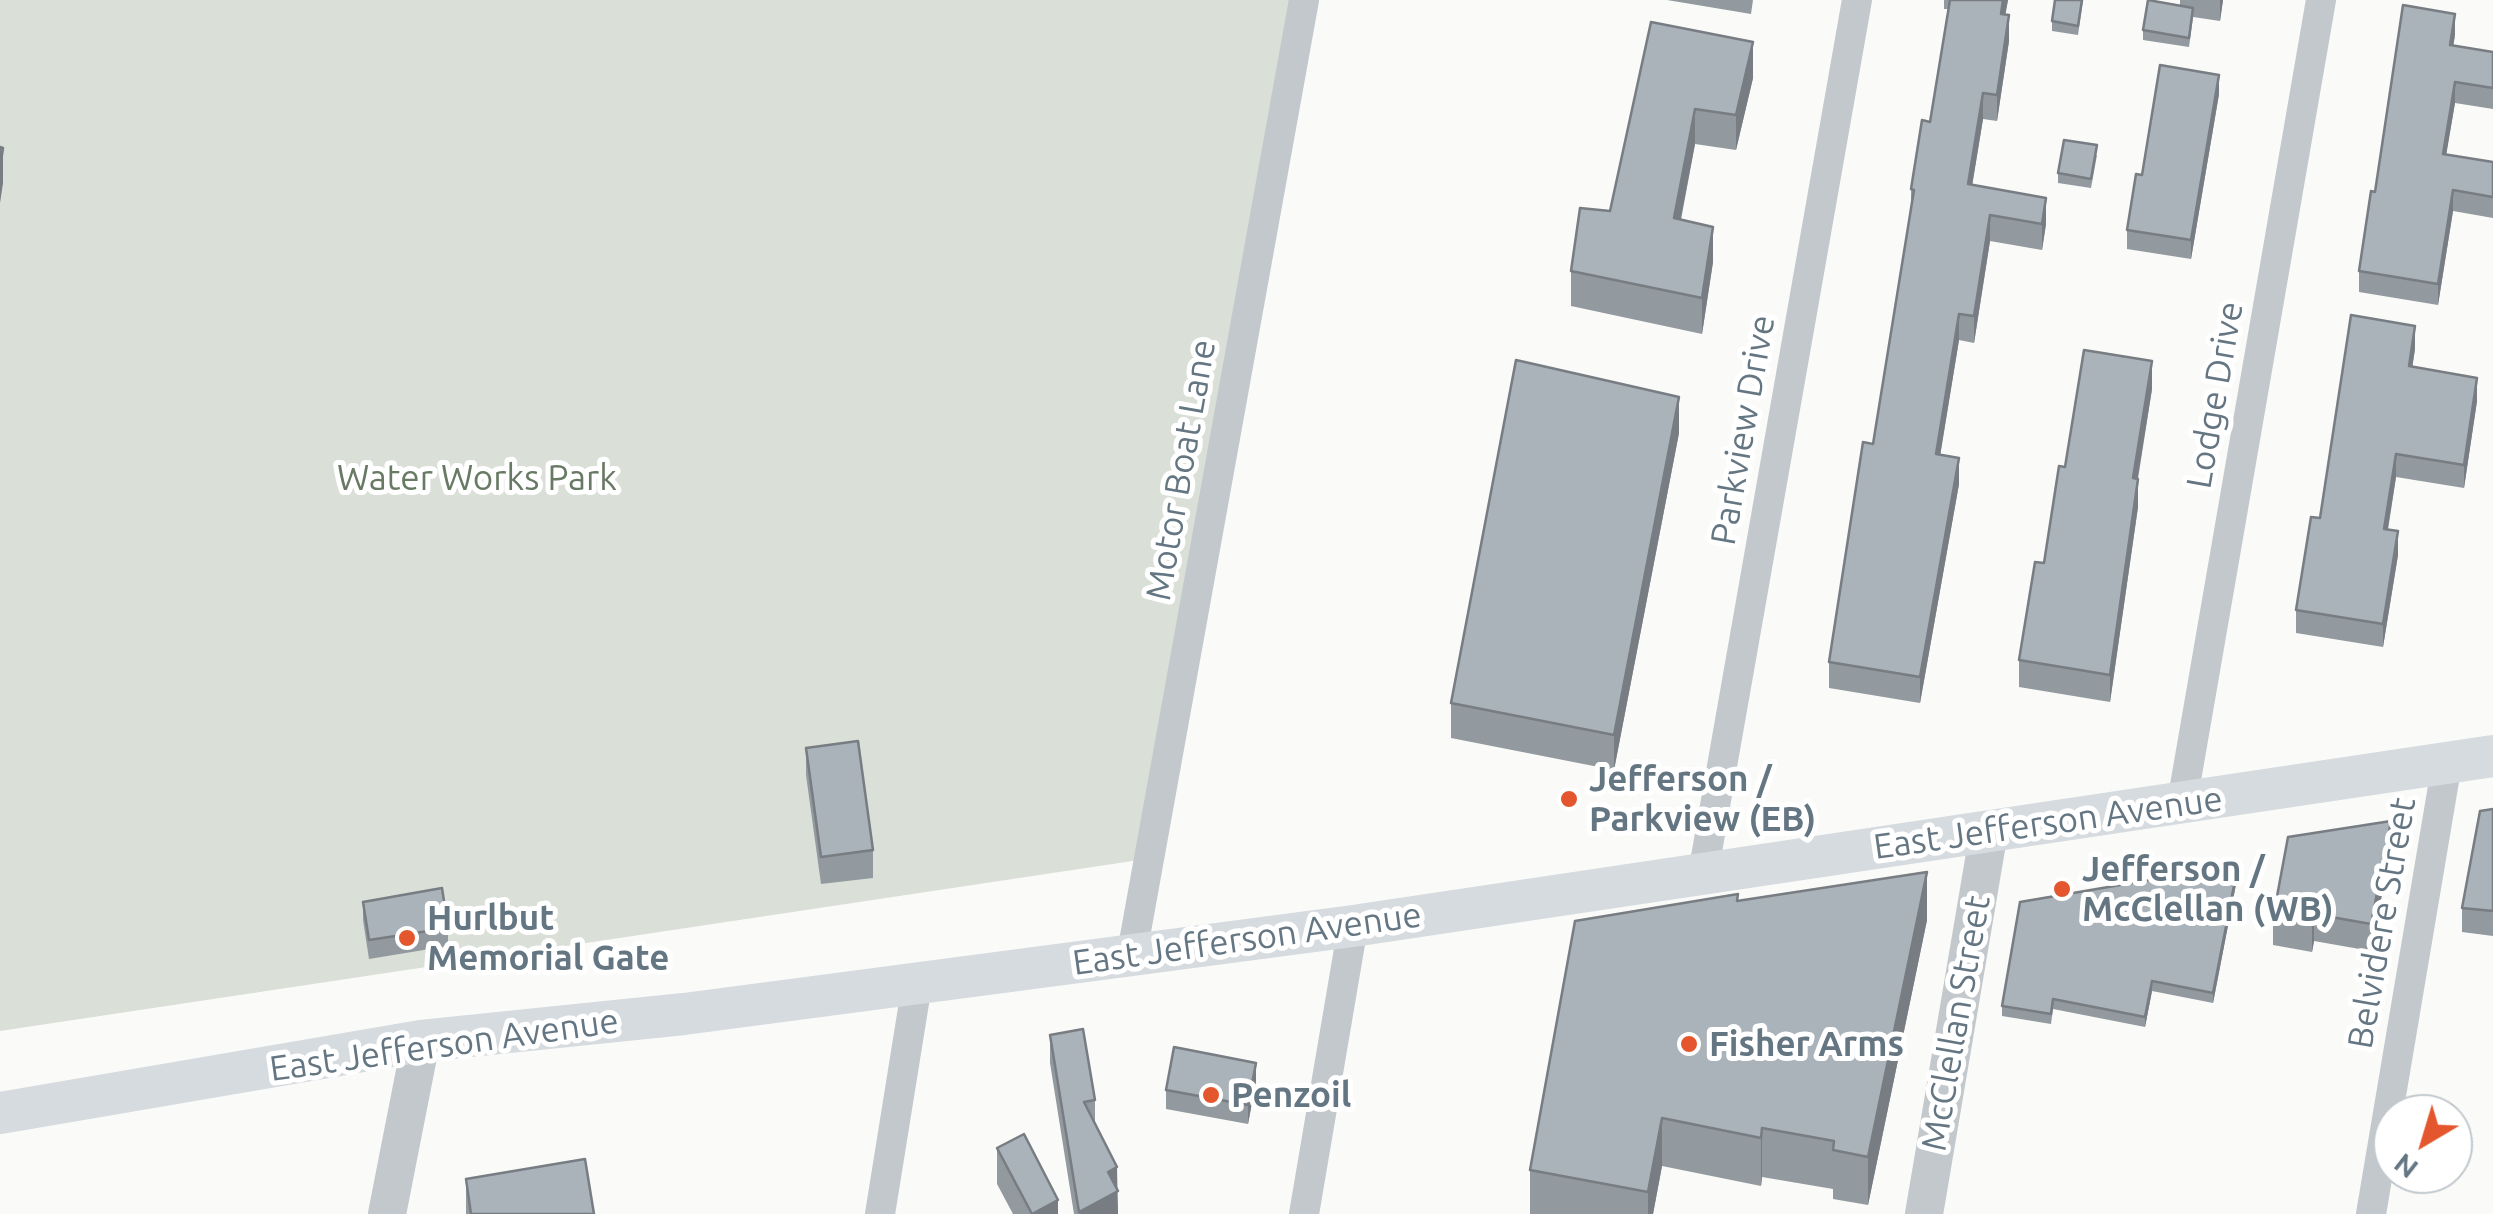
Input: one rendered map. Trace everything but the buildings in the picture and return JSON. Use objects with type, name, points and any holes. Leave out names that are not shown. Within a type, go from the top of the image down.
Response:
[{"type":"main road","name":"East Jefferson Avenue","points":[[0,1114],[420,1041],[684,1014],[1353,926],[2493,756]]},
{"type":"street","name":"Motor Boat Lane","points":[[1132,953],[1304,0]]},
{"type":"street","name":"Parkview Drive","points":[[1703,874],[1857,0]]},
{"type":"street","name":"Lodge Drive","points":[[2182,803],[2322,0]]},
{"type":"street","name":"Belvidere Street","points":[[2371,1214],[2447,763]]},
{"type":"street","name":"McClellan Street","points":[[1924,1214],[1989,832]]},
{"type":"street","points":[[1304,1214],[1353,926]]},
{"type":"street","points":[[880,1214],[917,984]]},
{"type":"street","points":[[388,1214],[420,1041]]},
{"type":"green space","name":"Water Works Park","points":[[0,0],[1294,0],[1139,860],[0,1031]]},
{"type":"place","name":"Jefferson / Parkview (EB)","points":[[1569,799]]},
{"type":"place","name":"Jefferson / McClellan (WB)","points":[[2062,889]]},
{"type":"place","name":"Hurlbut Memorial Gate","points":[[407,938]]},
{"type":"place","name":"Fisher Arms","points":[[1689,1044]]},
{"type":"place","name":"Penzoil","points":[[1211,1095]]}]
